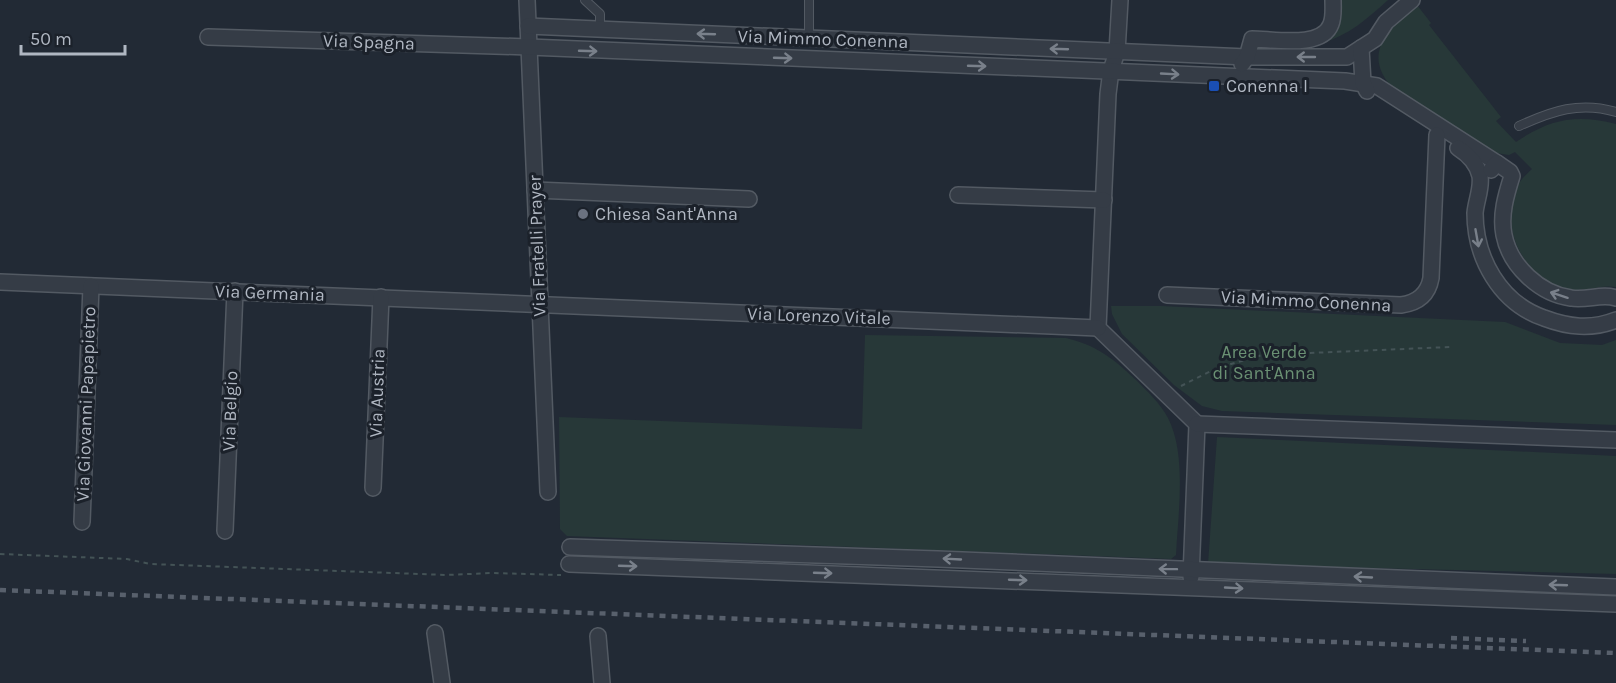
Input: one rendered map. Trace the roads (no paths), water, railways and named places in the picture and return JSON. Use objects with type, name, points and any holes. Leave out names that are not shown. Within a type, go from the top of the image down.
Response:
[{"type":"street","name":"Via Fratelli Prayer","points":[[526,0],[548,492]]},
{"type":"street","points":[[1120,0],[1117,52],[1111,70],[1108,94],[1098,328],[1197,424],[1616,440]]},
{"type":"street","points":[[1247,76],[1241,64],[1248,57],[1252,39],[1304,40],[1323,35],[1330,26],[1333,0]]},
{"type":"street","name":"Via Mimmo Conenna","points":[[528,26],[1248,57],[1347,57],[1375,39],[1386,22],[1412,0]]},
{"type":"street","name":"Via Spagna","points":[[208,37],[529,47]]},
{"type":"street","points":[[808,59],[809,39]]},
{"type":"street","points":[[833,40],[833,60]]},
{"type":"street","name":"Via Mimmo Conenna","points":[[529,47],[1247,76],[1363,83],[1377,86],[1510,171],[1512,176],[1505,197],[1504,235],[1509,249],[1533,282],[1551,292],[1571,298],[1608,295],[1616,298]]},
{"type":"street","points":[[1361,48],[1363,83],[1366,90],[1470,156],[1480,180],[1475,229],[1479,248],[1491,274],[1511,299],[1531,314],[1562,325],[1592,326],[1616,320]]},
{"type":"street","points":[[1208,55],[1215,65],[1211,76]]},
{"type":"street","name":"Via Mimmo Conenna","points":[[1167,295],[1401,305],[1416,302],[1427,291],[1431,278],[1437,135]]},
{"type":"street","points":[[1480,180],[1497,163]]},
{"type":"street","points":[[535,190],[749,199]]},
{"type":"street","points":[[958,195],[1104,200]]},
{"type":"street","name":"Via Germania","points":[[0,282],[540,304]]},
{"type":"street","name":"Via Giovanni Papapietro","points":[[81,522],[91,286]]},
{"type":"street","name":"Via Belgio","points":[[225,531],[235,291]]},
{"type":"street","name":"Via Austria","points":[[373,488],[381,297]]},
{"type":"street","name":"Via Lorenzo Vitale","points":[[540,304],[1098,328]]},
{"type":"street","points":[[1190,586],[1197,424]]},
{"type":"street","points":[[570,547],[1616,587]]},
{"type":"street","points":[[570,564],[1616,604]]},
{"type":"street","points":[[435,633],[442,683]]},
{"type":"street","points":[[598,636],[602,683]]},
{"type":"lane","points":[[585,0],[600,14],[600,30]]},
{"type":"lane","points":[[808,0],[809,39]]},
{"type":"lane","points":[[1519,126],[1548,112],[1574,108],[1599,107],[1616,112]]},
{"type":"railway","points":[[0,590],[1616,653]]},
{"type":"railway","points":[[1451,638],[1526,641]]},
{"type":"place","name":"Conenna I","points":[[1214,86]]},
{"type":"place","name":"Chiesa Sant'Anna","points":[[583,214]]},
{"type":"park label","name":"Area Verde di Sant'Anna","points":[[1264,362]]}]
